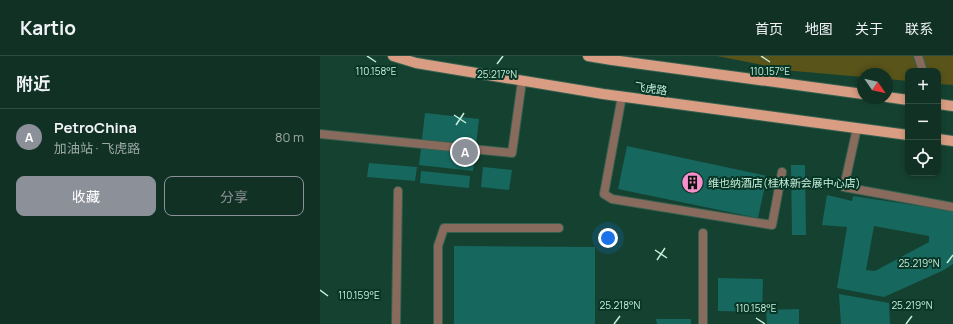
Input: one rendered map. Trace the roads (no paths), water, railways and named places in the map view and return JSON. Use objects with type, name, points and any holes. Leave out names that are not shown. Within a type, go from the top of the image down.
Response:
[{"type":"main road","name":"飞虎路","points":[[393,56],[416,63],[522,81],[905,135]]},
{"type":"main road","name":"飞虎路","points":[[588,56],[857,93]]},
{"type":"main road","points":[[893,98],[905,100]]},
{"type":"main road","points":[[941,104],[953,106]]},
{"type":"main road","points":[[941,139],[953,141]]},
{"type":"lane","points":[[918,56],[922,68]]},
{"type":"lane","points":[[320,134],[512,153],[522,81]]},
{"type":"lane","points":[[622,96],[604,194],[612,199],[772,225],[782,172]]},
{"type":"lane","points":[[857,128],[844,187],[953,207]]},
{"type":"lane","points":[[396,324],[398,191]]},
{"type":"lane","points":[[438,324],[438,246],[444,228],[559,228]]},
{"type":"lane","points":[[703,233],[703,324]]},
{"type":"place","name":"PetroChina","points":[[465,152]]},
{"type":"place","name":"维也纳酒店(桂林新会展中心店)","points":[[692,182]]}]
